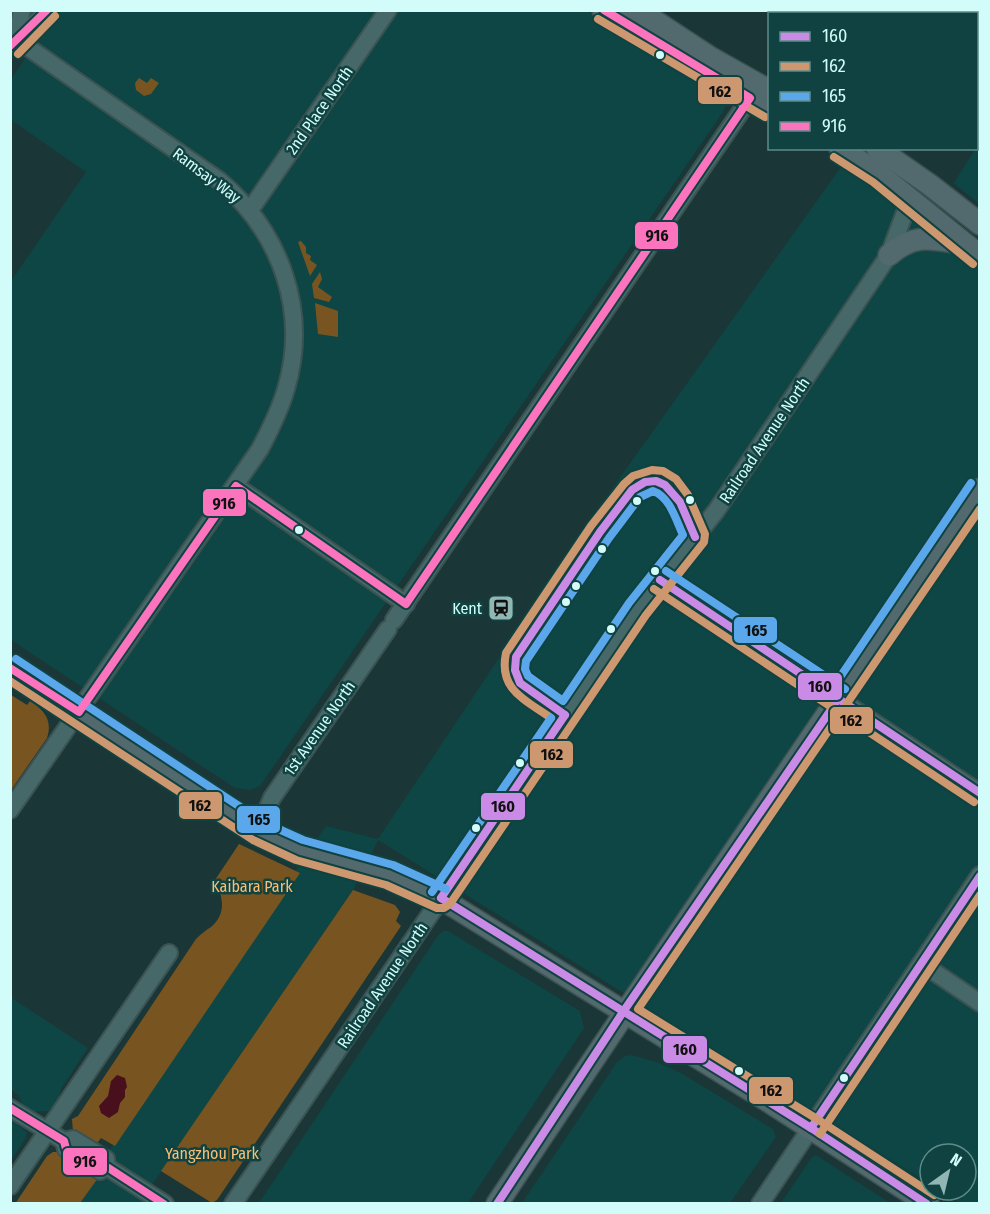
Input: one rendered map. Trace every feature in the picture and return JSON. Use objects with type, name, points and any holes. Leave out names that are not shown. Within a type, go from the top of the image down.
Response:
[{"type":"main road","points":[[603,10],[768,107]]},
{"type":"main road","points":[[638,10],[711,58],[768,90]]},
{"type":"main road","points":[[880,150],[980,224]]},
{"type":"main road","points":[[846,152],[879,174],[973,250]]},
{"type":"main road","points":[[889,255],[901,245],[924,238],[939,238],[973,250]]},
{"type":"main road","points":[[496,1203],[623,1012],[980,489]]},
{"type":"main road","points":[[10,668],[258,831],[300,850],[396,877],[441,898],[928,1203]]},
{"type":"street","points":[[13,43],[22,10]]},
{"type":"street","points":[[13,43],[47,10]]},
{"type":"street","name":"2nd Place North","points":[[250,210],[388,10]]},
{"type":"street","name":"Ramsay Way","points":[[10,810],[260,449],[286,390],[293,351],[294,329],[280,259],[250,210],[220,181],[13,43]]},
{"type":"street","name":"1st Avenue North","points":[[258,831],[272,798],[750,98]]},
{"type":"street","name":"Railroad Avenue North","points":[[233,1203],[638,609],[716,511],[889,255],[904,215],[914,202]]},
{"type":"street","points":[[236,486],[406,603]]},
{"type":"street","points":[[660,580],[980,792]]},
{"type":"street","points":[[760,1203],[980,875]]},
{"type":"street","points":[[10,1186],[169,953]]},
{"type":"street","points":[[921,963],[980,1003]]},
{"type":"street","points":[[10,1108],[50,1130],[64,1141],[66,1149],[100,1171],[110,1170],[165,1203]]},
{"type":"shaded area","points":[[58,10],[587,11],[716,86],[724,96],[726,103],[723,112],[260,786],[250,790],[235,788],[11,640],[11,281],[86,172],[11,120],[11,79]]},
{"type":"shaded area","points":[[979,143],[980,204],[954,183],[975,150],[978,150]]},
{"type":"shaded area","points":[[853,150],[979,244],[979,1203],[959,1202],[978,1202],[978,1142],[918,1142],[918,1177],[378,840],[353,890],[147,1192],[165,1203],[73,1204],[326,826],[378,839],[616,483]]},
{"type":"shaded area","points":[[448,931],[580,1011],[584,1028],[468,1203],[259,1203],[439,934]]},
{"type":"shaded area","points":[[10,997],[88,1048],[62,1087],[57,1103],[48,1111],[32,1112],[24,1108],[19,1096],[11,1089]]},
{"type":"shaded area","points":[[631,1055],[657,1062],[681,1073],[773,1129],[776,1137],[730,1203],[522,1203],[617,1062]]},
{"type":"shaded area","points":[[117,1075],[125,1078],[127,1087],[118,1112],[109,1118],[101,1113],[99,1106],[108,1096],[111,1081]]},
{"type":"shaded area","points":[[11,1119],[27,1132],[11,1160]]},
{"type":"shaded area","points":[[816,1155],[890,1203],[781,1203],[812,1157]]},
{"type":"green space","points":[[139,78],[147,83],[151,78],[159,83],[151,94],[144,96],[136,90],[135,83]]},
{"type":"green space","points":[[301,241],[306,247],[306,253],[311,256],[310,260],[317,265],[310,276],[298,242]]},
{"type":"green space","points":[[320,272],[322,279],[318,287],[332,297],[329,302],[314,298],[312,284]]},
{"type":"green space","points":[[315,303],[338,311],[338,337],[318,334]]},
{"type":"green space","points":[[11,695],[27,705],[30,701],[35,704],[46,716],[49,732],[11,790]]},
{"type":"green space","name":"Kaibara Park","points":[[239,844],[300,873],[115,1146],[101,1138],[98,1142],[83,1141],[73,1132],[72,1119],[78,1116],[196,939],[220,916],[222,905],[215,880]]},
{"type":"green space","name":"Yangzhou Park","points":[[353,890],[395,905],[400,912],[396,921],[401,926],[217,1200],[212,1203],[161,1171]]},
{"type":"green space","points":[[57,1152],[98,1178],[80,1203],[15,1204],[47,1156]]},
{"type":"transit line","name":"916","points":[[10,46],[47,10]]},
{"type":"transit line","name":"916","points":[[10,668],[79,712],[236,486],[406,604],[750,98],[604,10]]},
{"type":"transit line","name":"162","points":[[18,54],[55,16]]},
{"type":"transit line","name":"162","points":[[598,19],[765,117]]},
{"type":"transit line","name":"162","points":[[834,157],[873,182],[973,264]]},
{"type":"transit line","name":"162","points":[[10,681],[253,840],[296,860],[386,885],[437,908],[444,908],[450,904],[646,615],[704,542],[705,534],[688,495],[676,479],[663,471],[652,470],[633,476],[624,484],[591,526],[506,653],[506,676],[510,685],[516,693],[551,718]]},
{"type":"transit line","name":"160","points":[[565,715],[520,683],[515,670],[516,657],[600,532],[632,490],[645,482],[656,481],[665,485],[680,502],[695,537]]},
{"type":"transit line","name":"165","points":[[830,692],[971,483]]},
{"type":"transit line","name":"165","points":[[653,491],[664,498],[683,535],[629,603],[563,701],[528,676],[525,669],[526,661],[609,538],[640,497],[653,491]]},
{"type":"transit line","name":"162","points":[[918,1185],[817,1119],[638,1009],[980,509]]},
{"type":"transit line","name":"165","points":[[666,571],[845,689]]},
{"type":"transit line","name":"160","points":[[660,580],[980,793]]},
{"type":"transit line","name":"162","points":[[654,589],[974,802]]},
{"type":"transit line","name":"165","points":[[16,659],[263,822],[303,840],[393,865],[446,889]]},
{"type":"transit line","name":"160","points":[[497,1204],[623,1012],[839,698]]},
{"type":"transit line","name":"160","points":[[441,898],[565,715]]},
{"type":"transit line","name":"165","points":[[432,892],[551,718]]},
{"type":"transit line","name":"160","points":[[811,1128],[980,876]]},
{"type":"transit line","name":"162","points":[[820,1134],[980,895]]},
{"type":"transit line","name":"160","points":[[441,898],[811,1128],[927,1204]]},
{"type":"transit line","name":"916","points":[[10,1108],[64,1141],[66,1149],[100,1171],[107,1167],[164,1204]]},
{"type":"place","name":"Kent","points":[[501,608]]}]
